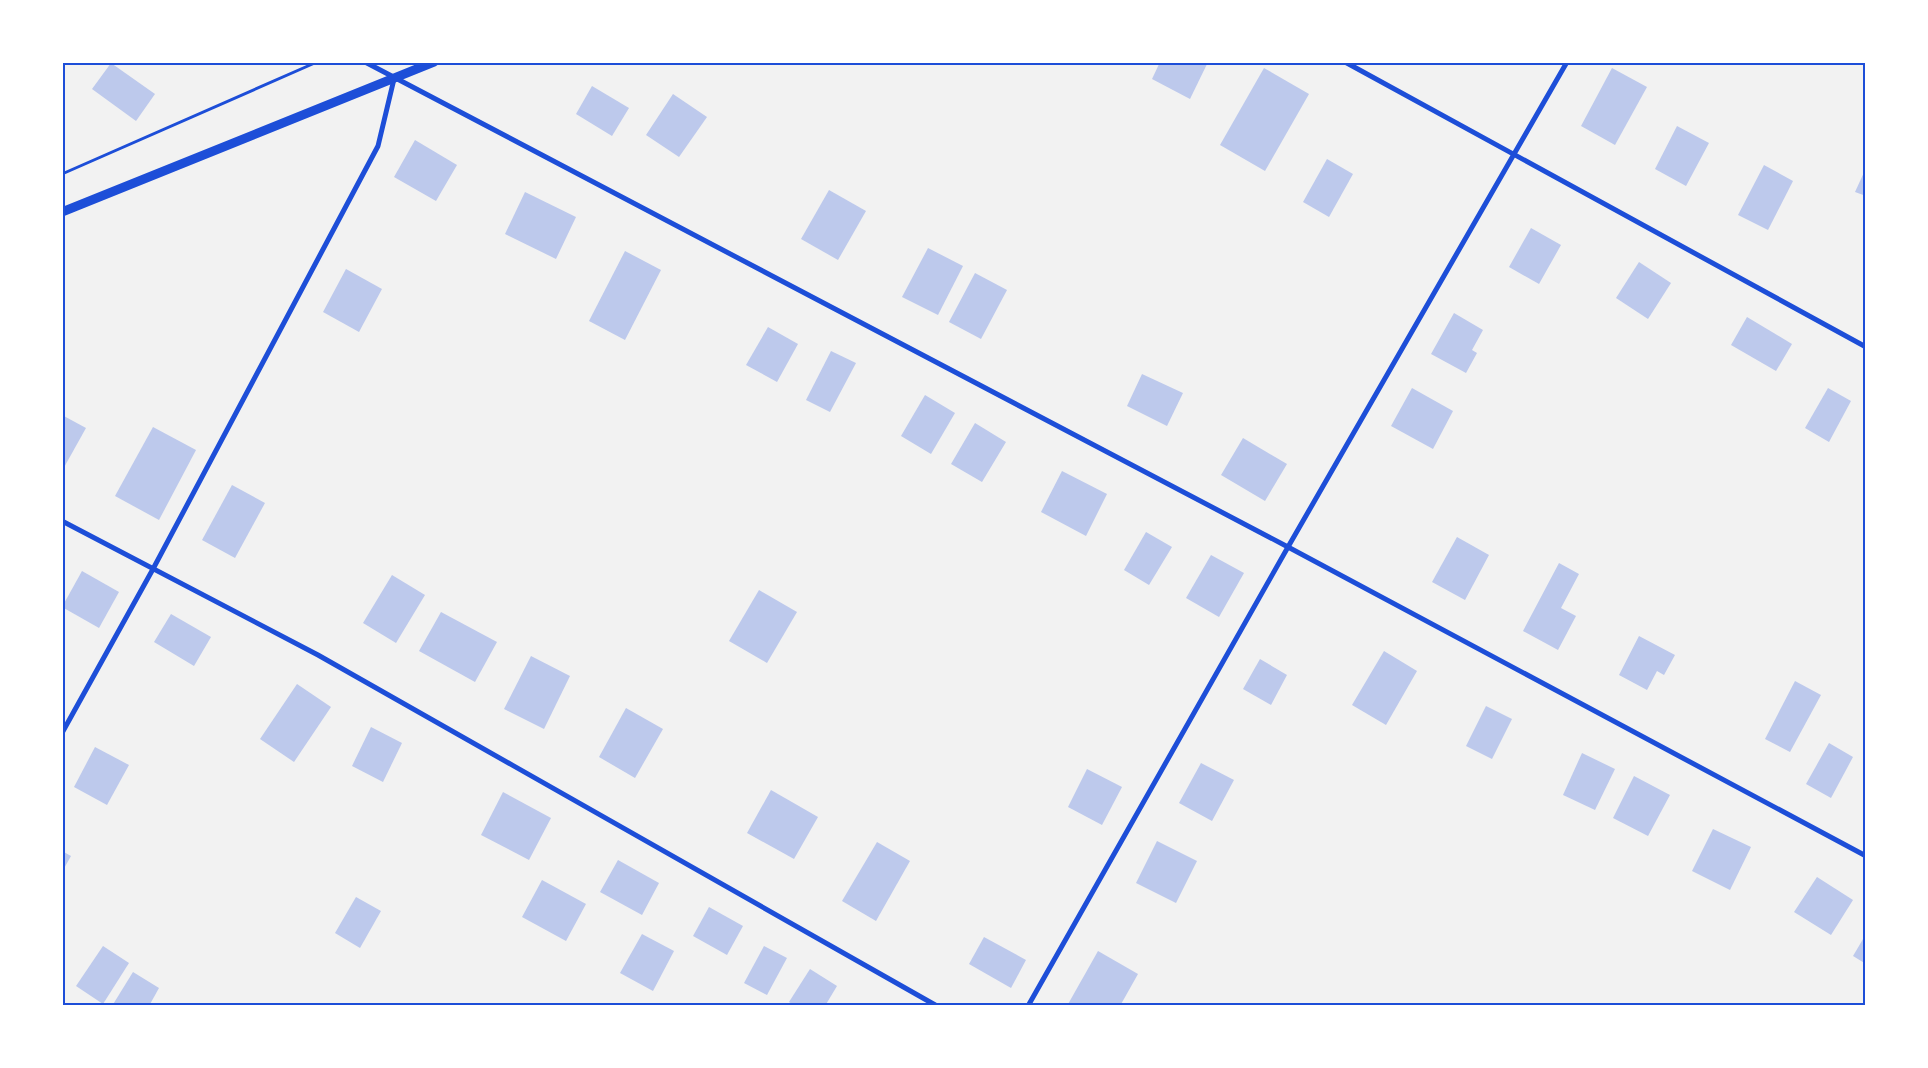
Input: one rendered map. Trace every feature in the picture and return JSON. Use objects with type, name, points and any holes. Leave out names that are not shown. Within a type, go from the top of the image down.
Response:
[{"type":"street","points":[[365,62],[394,79],[1288,547],[1866,856]]},
{"type":"street","points":[[62,212],[434,62]]},
{"type":"street","points":[[1345,62],[1866,347]]},
{"type":"street","points":[[1028,1006],[1288,547],[1567,62]]},
{"type":"street","points":[[62,734],[154,569],[378,146],[394,79]]},
{"type":"street","points":[[62,521],[326,660],[937,1006]]},
{"type":"path","points":[[62,174],[317,62]]},
{"type":"building","points":[[1160,62],[1208,62],[1190,99],[1152,79]]},
{"type":"building","points":[[111,63],[155,94],[136,121],[92,89]]},
{"type":"building","points":[[1264,68],[1309,94],[1265,171],[1220,145]]},
{"type":"building","points":[[1612,68],[1647,87],[1615,145],[1581,126]]},
{"type":"building","points":[[592,86],[629,108],[612,136],[576,114]]},
{"type":"building","points":[[673,94],[707,117],[679,157],[646,135]]},
{"type":"building","points":[[1677,126],[1709,143],[1686,186],[1655,169]]},
{"type":"building","points":[[415,140],[457,165],[436,201],[394,177]]},
{"type":"building","points":[[1327,159],[1353,174],[1329,217],[1303,202]]},
{"type":"building","points":[[1764,165],[1793,181],[1768,230],[1738,215]]},
{"type":"building","points":[[1866,168],[1866,196],[1855,192]]},
{"type":"building","points":[[829,190],[866,211],[838,260],[801,239]]},
{"type":"building","points":[[525,192],[576,217],[556,259],[505,234]]},
{"type":"building","points":[[1531,228],[1561,245],[1539,284],[1509,267]]},
{"type":"building","points":[[928,248],[963,266],[938,315],[902,297]]},
{"type":"building","points":[[625,251],[661,270],[625,340],[589,321]]},
{"type":"building","points":[[1639,262],[1671,283],[1648,319],[1616,298]]},
{"type":"building","points":[[346,269],[382,289],[359,332],[323,312]]},
{"type":"building","points":[[975,273],[1007,290],[981,339],[949,322]]},
{"type":"building","points":[[1454,313],[1483,330],[1472,350],[1477,353],[1466,373],[1431,354]]},
{"type":"building","points":[[1747,317],[1792,344],[1776,371],[1731,345]]},
{"type":"building","points":[[768,327],[798,344],[777,382],[746,365]]},
{"type":"building","points":[[831,351],[856,363],[830,412],[806,400]]},
{"type":"building","points":[[1142,374],[1183,393],[1167,426],[1127,406]]},
{"type":"building","points":[[1412,388],[1453,411],[1433,449],[1391,426]]},
{"type":"building","points":[[1828,388],[1851,401],[1829,442],[1805,428]]},
{"type":"building","points":[[925,395],[955,413],[931,454],[901,436]]},
{"type":"building","points":[[62,415],[86,428],[62,471]]},
{"type":"building","points":[[975,423],[1006,442],[982,482],[951,464]]},
{"type":"building","points":[[153,427],[196,450],[159,520],[115,496]]},
{"type":"building","points":[[1243,438],[1287,464],[1265,501],[1221,475]]},
{"type":"building","points":[[1062,471],[1107,494],[1086,536],[1041,512]]},
{"type":"building","points":[[232,485],[265,503],[235,558],[202,540]]},
{"type":"building","points":[[1146,532],[1172,547],[1149,585],[1124,570]]},
{"type":"building","points":[[1457,537],[1489,555],[1465,600],[1432,582]]},
{"type":"building","points":[[1211,555],[1244,573],[1219,617],[1186,598]]},
{"type":"building","points":[[1559,563],[1579,574],[1561,608],[1576,616],[1558,650],[1523,631]]},
{"type":"building","points":[[82,571],[119,592],[99,628],[62,607]]},
{"type":"building","points":[[392,575],[425,595],[396,643],[363,623]]},
{"type":"building","points":[[759,590],[797,612],[767,663],[729,641]]},
{"type":"building","points":[[441,612],[497,642],[475,682],[419,651]]},
{"type":"building","points":[[171,614],[211,637],[194,666],[154,642]]},
{"type":"building","points":[[1639,636],[1675,655],[1664,675],[1657,671],[1647,690],[1619,675]]},
{"type":"building","points":[[1384,651],[1417,671],[1386,725],[1352,705]]},
{"type":"building","points":[[531,656],[570,676],[544,729],[504,709]]},
{"type":"building","points":[[1260,659],[1287,675],[1271,705],[1243,689]]},
{"type":"building","points":[[1795,681],[1821,695],[1790,752],[1765,739]]},
{"type":"building","points":[[297,684],[331,707],[294,762],[260,739]]},
{"type":"building","points":[[1486,706],[1512,719],[1492,759],[1466,746]]},
{"type":"building","points":[[626,708],[663,729],[635,778],[599,757]]},
{"type":"building","points":[[371,727],[402,743],[383,782],[352,766]]},
{"type":"building","points":[[1829,743],[1853,757],[1831,798],[1806,784]]},
{"type":"building","points":[[95,747],[129,765],[107,805],[74,787]]},
{"type":"building","points":[[1582,753],[1615,769],[1595,810],[1563,795]]},
{"type":"building","points":[[1201,763],[1234,780],[1212,821],[1179,803]]},
{"type":"building","points":[[1087,769],[1122,787],[1102,825],[1068,807]]},
{"type":"building","points":[[1634,776],[1670,795],[1648,836],[1613,818]]},
{"type":"building","points":[[771,790],[818,817],[794,859],[747,833]]},
{"type":"building","points":[[503,792],[551,818],[529,860],[481,835]]},
{"type":"building","points":[[1713,829],[1751,847],[1730,890],[1692,871]]},
{"type":"building","points":[[1157,841],[1197,861],[1176,903],[1136,883]]},
{"type":"building","points":[[877,842],[910,861],[876,921],[842,901]]},
{"type":"building","points":[[62,851],[71,856],[62,872]]},
{"type":"building","points":[[618,860],[659,883],[642,915],[600,892]]},
{"type":"building","points":[[1817,877],[1853,900],[1831,935],[1794,912]]},
{"type":"building","points":[[542,880],[586,904],[566,941],[522,917]]},
{"type":"building","points":[[356,897],[381,911],[360,948],[335,933]]},
{"type":"building","points":[[709,907],[743,926],[727,955],[693,936]]},
{"type":"building","points":[[642,934],[674,951],[653,991],[620,973]]},
{"type":"building","points":[[1866,934],[1866,964],[1853,956]]},
{"type":"building","points":[[984,937],[1026,960],[1011,988],[969,964]]},
{"type":"building","points":[[103,946],[129,963],[103,1004],[76,986]]},
{"type":"building","points":[[764,946],[787,958],[767,995],[744,983]]},
{"type":"building","points":[[1098,951],[1138,974],[1120,1006],[1067,1006]]},
{"type":"building","points":[[810,969],[837,986],[825,1006],[795,1006],[789,1002]]},
{"type":"building","points":[[133,972],[159,988],[149,1006],[112,1006]]}]
